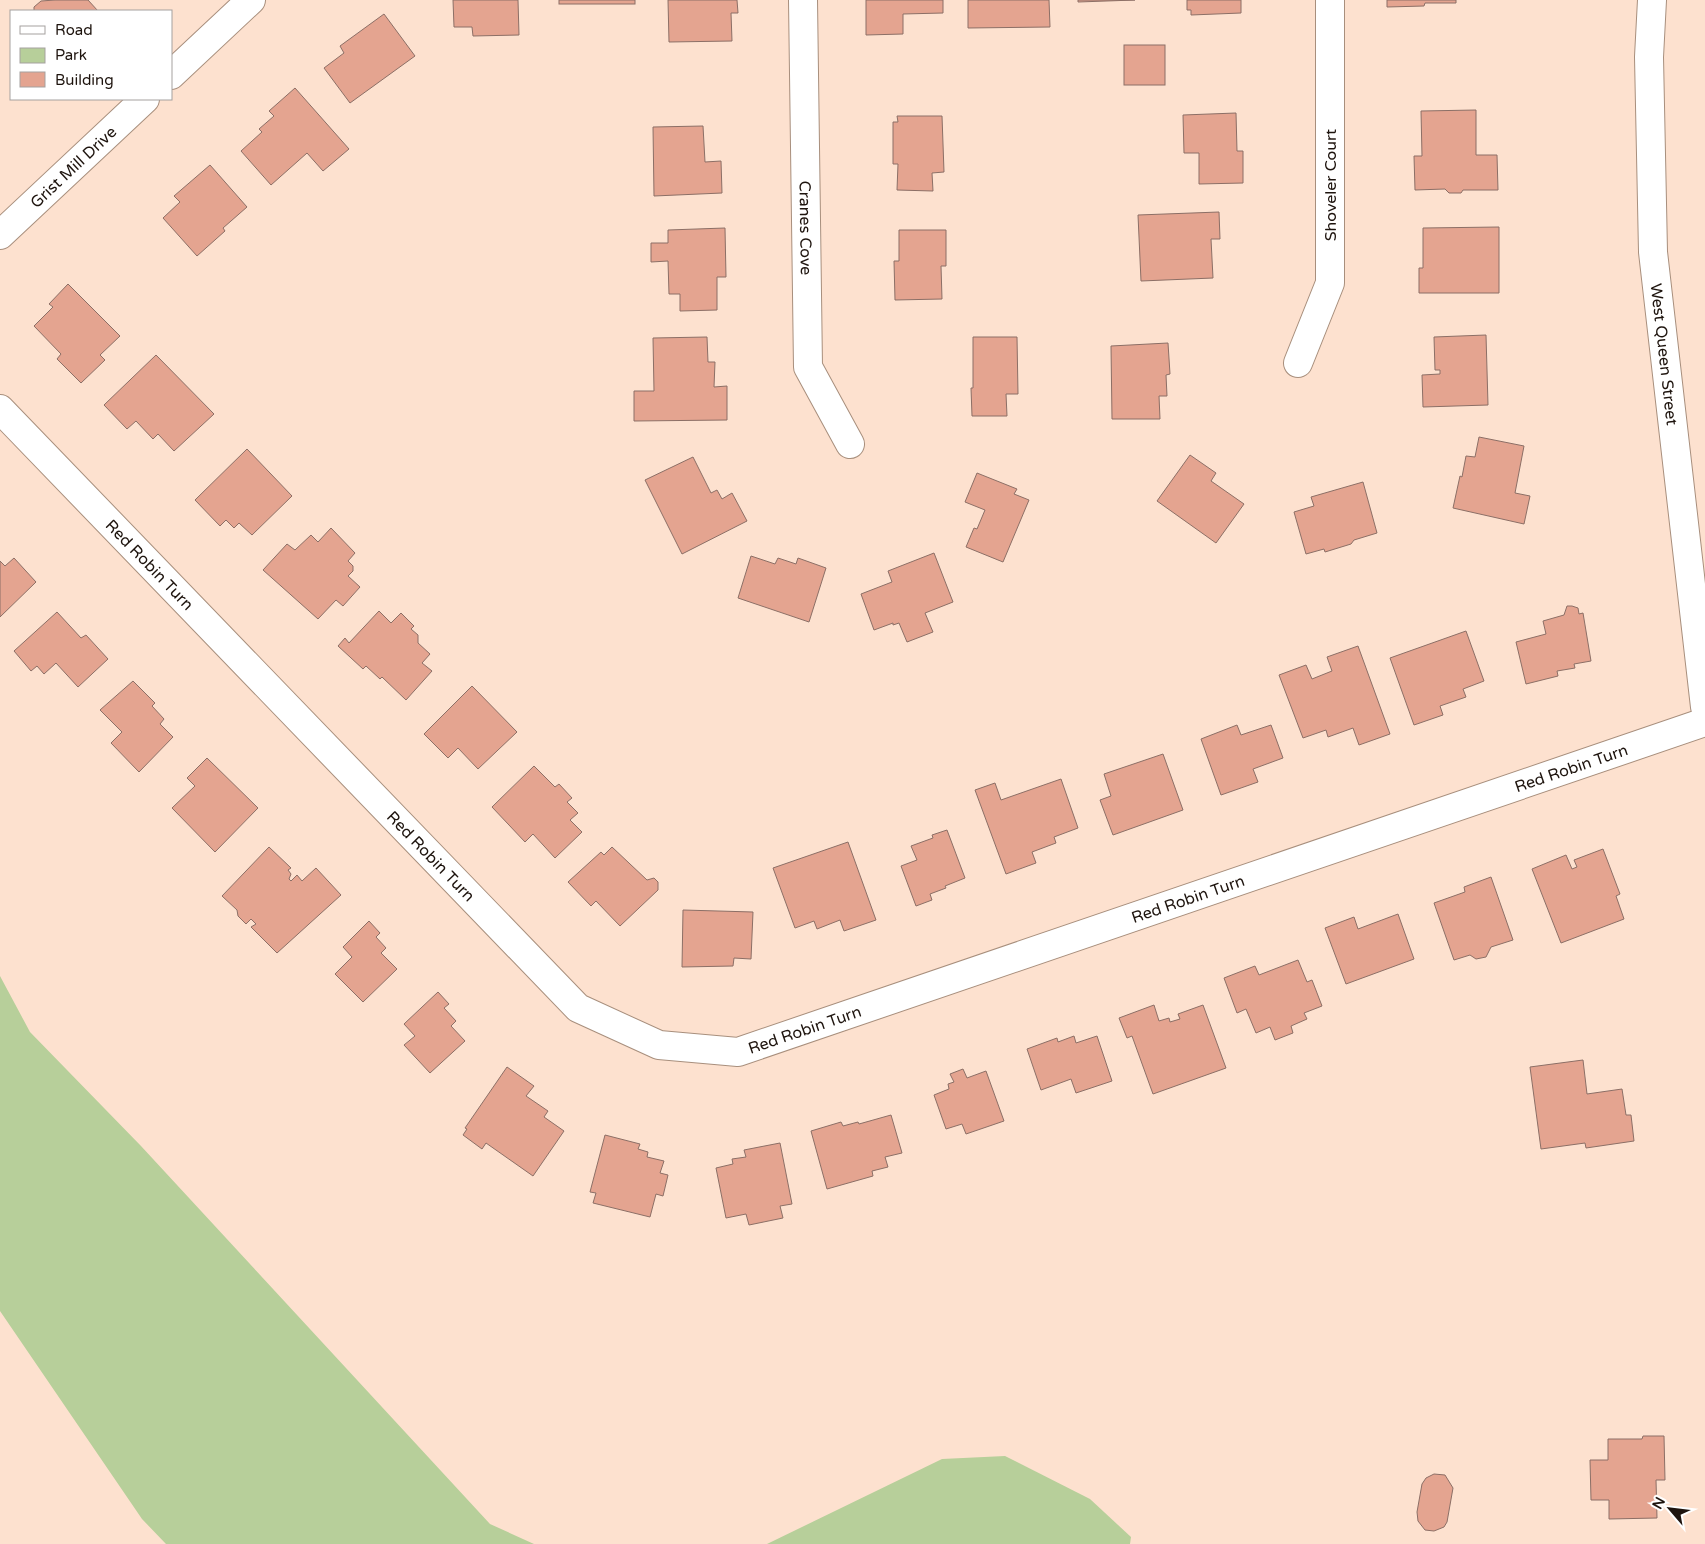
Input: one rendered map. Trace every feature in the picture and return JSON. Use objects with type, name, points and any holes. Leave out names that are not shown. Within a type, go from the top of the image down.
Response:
[{"type":"street","points":[[172,74],[251,0]]},
{"type":"street","name":"Cranes Cove","points":[[804,0],[808,367],[850,444]]},
{"type":"street","name":"Shoveler Court","points":[[1298,363],[1330,283],[1330,0]]},
{"type":"street","name":"West Queen Street","points":[[1652,0],[1649,57],[1654,252],[1705,707]]},
{"type":"street","name":"Grist Mill Drive","points":[[0,235],[145,100]]},
{"type":"street","name":"Red Robin Turn","points":[[0,409],[578,1008],[659,1045],[738,1052],[1705,722]]},
{"type":"green space","points":[[0,976],[30,1032],[141,1146],[490,1524],[534,1544],[166,1544],[142,1519],[0,1311]]},
{"type":"green space","points":[[1005,1456],[1090,1499],[1131,1537],[1130,1544],[767,1544],[942,1459]]},
{"type":"building","points":[[88,0],[97,10],[34,10],[34,7],[41,1]]},
{"type":"building","points":[[453,0],[518,0],[519,35],[473,36],[472,27],[454,27]]},
{"type":"building","points":[[559,0],[635,0],[635,4],[559,4]]},
{"type":"building","points":[[668,0],[737,0],[738,13],[731,13],[732,41],[669,42]]},
{"type":"building","points":[[866,0],[943,0],[943,13],[903,14],[903,34],[866,35]]},
{"type":"building","points":[[968,0],[1049,0],[1050,27],[968,28]]},
{"type":"building","points":[[1078,0],[1135,0],[1078,2]]},
{"type":"building","points":[[1187,0],[1241,0],[1241,13],[1191,15],[1191,10],[1187,10]]},
{"type":"building","points":[[1387,0],[1456,0],[1456,3],[1425,3],[1424,6],[1387,7]]},
{"type":"building","points":[[384,14],[415,56],[350,103],[324,68],[344,53],[340,46]]},
{"type":"building","points":[[1124,45],[1165,45],[1165,85],[1124,85]]},
{"type":"building","points":[[295,88],[349,149],[323,171],[307,153],[271,185],[241,151],[262,132],[259,129],[274,116],[269,111]]},
{"type":"building","points":[[1476,110],[1476,155],[1497,155],[1498,190],[1463,190],[1461,193],[1449,193],[1445,189],[1415,190],[1414,156],[1422,156],[1421,111]]},
{"type":"building","points":[[1236,113],[1237,151],[1243,151],[1243,183],[1199,184],[1199,153],[1184,153],[1183,115]]},
{"type":"building","points":[[897,116],[942,116],[944,172],[932,173],[933,191],[897,190],[898,164],[893,164],[893,122],[898,122]]},
{"type":"building","points":[[703,126],[705,162],[721,161],[722,193],[654,196],[653,127]]},
{"type":"building","points":[[210,165],[247,207],[223,228],[225,231],[197,256],[163,218],[180,202],[174,196]]},
{"type":"building","points":[[1219,212],[1220,239],[1211,239],[1213,278],[1141,281],[1138,215]]},
{"type":"building","points":[[1499,227],[1499,293],[1419,293],[1419,268],[1423,268],[1423,228]]},
{"type":"building","points":[[725,228],[726,277],[717,277],[717,310],[680,311],[680,294],[669,294],[668,261],[651,262],[651,243],[668,243],[668,230]]},
{"type":"building","points":[[899,230],[946,230],[946,266],[941,266],[942,299],[895,300],[894,261],[899,261]]},
{"type":"building","points":[[68,284],[120,336],[100,355],[105,360],[81,383],[57,359],[61,354],[34,326],[53,307],[49,304]]},
{"type":"building","points":[[1486,335],[1488,405],[1423,407],[1422,375],[1440,374],[1440,370],[1435,370],[1434,337]]},
{"type":"building","points":[[707,337],[708,362],[715,362],[714,387],[727,386],[727,420],[634,421],[634,391],[654,391],[653,338]]},
{"type":"building","points":[[973,337],[1017,337],[1018,394],[1006,394],[1007,416],[972,416]]},
{"type":"building","points":[[1168,343],[1170,374],[1166,375],[1167,396],[1159,396],[1160,419],[1112,419],[1111,346]]},
{"type":"building","points":[[156,355],[214,414],[174,451],[158,434],[153,439],[136,421],[127,429],[104,405]]},
{"type":"building","points":[[1479,437],[1524,446],[1515,493],[1530,496],[1524,524],[1453,508],[1466,456],[1475,457]]},
{"type":"building","points":[[247,449],[292,496],[252,535],[239,523],[234,528],[226,520],[220,526],[195,500]]},
{"type":"building","points":[[1190,455],[1216,473],[1211,481],[1244,504],[1216,543],[1157,501]]},
{"type":"building","points":[[693,457],[711,493],[717,490],[722,499],[732,493],[747,521],[682,554],[645,480]]},
{"type":"building","points":[[977,473],[1017,489],[1014,494],[1029,500],[1003,562],[966,547],[974,528],[977,529],[985,510],[965,502]]},
{"type":"building","points":[[1363,482],[1377,533],[1325,552],[1324,549],[1306,554],[1294,512],[1314,506],[1311,497]]},
{"type":"building","points":[[331,528],[355,553],[348,561],[353,566],[353,571],[348,576],[360,587],[343,606],[336,600],[318,619],[263,570],[287,544],[295,550],[311,535],[318,542]]},
{"type":"building","points":[[934,553],[953,602],[925,613],[933,632],[907,642],[899,623],[893,625],[893,623],[874,630],[861,594],[892,582],[888,571]]},
{"type":"building","points":[[751,556],[775,564],[778,558],[796,564],[798,558],[826,568],[809,622],[738,598]]},
{"type":"building","points":[[14,558],[36,582],[0,617],[0,561],[5,566]]},
{"type":"building","points":[[1567,606],[1578,608],[1579,614],[1583,613],[1591,661],[1574,664],[1575,668],[1557,671],[1558,676],[1526,684],[1516,642],[1546,634],[1543,621],[1564,615]]},
{"type":"building","points":[[379,611],[391,623],[401,613],[414,626],[411,629],[418,635],[418,643],[430,654],[422,663],[432,671],[406,700],[382,677],[380,679],[366,666],[363,669],[338,646],[345,638],[349,643]]},
{"type":"building","points":[[57,612],[81,638],[86,635],[108,659],[78,687],[56,663],[44,674],[37,666],[31,671],[14,651]]},
{"type":"building","points":[[1466,631],[1484,681],[1463,689],[1466,697],[1440,706],[1443,715],[1414,725],[1390,658]]},
{"type":"building","points":[[1358,646],[1390,734],[1359,745],[1353,728],[1328,737],[1326,730],[1303,738],[1279,675],[1306,665],[1312,679],[1332,671],[1327,657]]},
{"type":"building","points":[[133,681],[155,703],[152,706],[164,719],[160,724],[173,737],[139,772],[111,743],[122,732],[100,710]]},
{"type":"building","points":[[472,686],[517,732],[478,769],[458,748],[448,758],[424,734]]},
{"type":"building","points":[[1237,725],[1241,735],[1271,725],[1283,758],[1253,769],[1258,782],[1221,795],[1201,739]]},
{"type":"building","points":[[1163,754],[1183,810],[1113,835],[1100,800],[1111,796],[1104,774]]},
{"type":"building","points":[[207,758],[258,808],[215,852],[172,808],[195,786],[187,778]]},
{"type":"building","points":[[534,766],[555,787],[559,784],[572,798],[567,802],[578,813],[570,820],[582,832],[555,858],[533,834],[525,842],[492,807]]},
{"type":"building","points":[[1061,779],[1078,828],[1054,837],[1056,843],[1032,852],[1036,863],[1006,874],[975,790],[995,783],[1001,800]]},
{"type":"building","points":[[947,830],[965,878],[930,894],[932,900],[916,906],[901,866],[917,860],[911,846],[933,838],[932,835]]},
{"type":"building","points":[[848,842],[876,920],[844,931],[840,920],[817,929],[814,921],[795,928],[773,868]]},
{"type":"building","points":[[269,847],[291,868],[288,870],[291,874],[289,879],[291,881],[297,875],[302,881],[316,868],[341,895],[277,953],[251,927],[256,924],[251,919],[246,924],[238,916],[237,910],[222,896]]},
{"type":"building","points":[[612,847],[647,880],[654,878],[658,882],[658,890],[620,926],[596,901],[591,906],[568,882],[601,852],[604,855]]},
{"type":"building","points":[[1603,849],[1620,894],[1616,896],[1624,919],[1561,943],[1532,869],[1566,855],[1572,869],[1577,867],[1574,860]]},
{"type":"building","points":[[1491,877],[1513,940],[1491,947],[1486,957],[1476,959],[1470,955],[1454,960],[1434,903],[1465,892],[1464,887]]},
{"type":"building","points":[[683,910],[753,912],[751,959],[734,958],[733,966],[682,967]]},
{"type":"building","points":[[1398,914],[1414,959],[1346,984],[1325,928],[1354,917],[1358,929]]},
{"type":"building","points":[[369,921],[380,933],[376,937],[386,948],[381,953],[397,969],[363,1002],[335,974],[352,957],[343,947]]},
{"type":"building","points":[[1298,960],[1307,982],[1312,980],[1322,1006],[1304,1013],[1307,1019],[1291,1026],[1293,1033],[1275,1040],[1270,1027],[1256,1033],[1246,1009],[1237,1013],[1224,978],[1255,966],[1259,975]]},
{"type":"building","points":[[438,992],[449,1004],[444,1008],[456,1021],[451,1026],[465,1041],[430,1073],[404,1045],[415,1036],[404,1024]]},
{"type":"building","points":[[1154,1005],[1159,1021],[1169,1018],[1170,1022],[1180,1019],[1178,1014],[1203,1005],[1226,1068],[1153,1094],[1132,1036],[1127,1038],[1119,1018]]},
{"type":"building","points":[[1074,1036],[1076,1043],[1097,1036],[1112,1081],[1076,1093],[1071,1079],[1041,1090],[1027,1049],[1057,1038],[1058,1042]]},
{"type":"building","points":[[1583,1060],[1587,1094],[1622,1089],[1626,1115],[1631,1115],[1634,1141],[1586,1148],[1585,1143],[1541,1149],[1530,1067]]},
{"type":"building","points":[[507,1067],[534,1086],[526,1096],[548,1111],[544,1117],[564,1131],[533,1176],[486,1143],[482,1149],[463,1135],[467,1129],[465,1128]]},
{"type":"building","points":[[963,1069],[967,1078],[986,1071],[1004,1121],[966,1134],[962,1124],[946,1129],[934,1095],[949,1089],[948,1084],[954,1082],[950,1074]]},
{"type":"building","points":[[891,1115],[902,1153],[885,1157],[888,1167],[872,1171],[873,1176],[827,1189],[811,1131],[841,1122],[843,1126],[858,1122],[859,1124]]},
{"type":"building","points":[[605,1135],[640,1144],[638,1149],[648,1152],[647,1157],[664,1161],[660,1173],[668,1175],[663,1196],[656,1194],[650,1217],[593,1203],[596,1193],[590,1192]]},
{"type":"building","points":[[780,1143],[792,1204],[780,1206],[783,1218],[749,1225],[746,1214],[726,1218],[716,1168],[733,1164],[732,1159],[746,1157],[744,1150]]},
{"type":"building","points":[[1643,1436],[1664,1436],[1665,1480],[1656,1480],[1657,1518],[1609,1519],[1609,1500],[1591,1500],[1590,1460],[1608,1460],[1608,1439],[1642,1439]]},
{"type":"building","points":[[1434,1474],[1445,1475],[1453,1488],[1447,1522],[1444,1527],[1434,1531],[1425,1530],[1418,1521],[1417,1512],[1422,1484],[1426,1478]]}]
